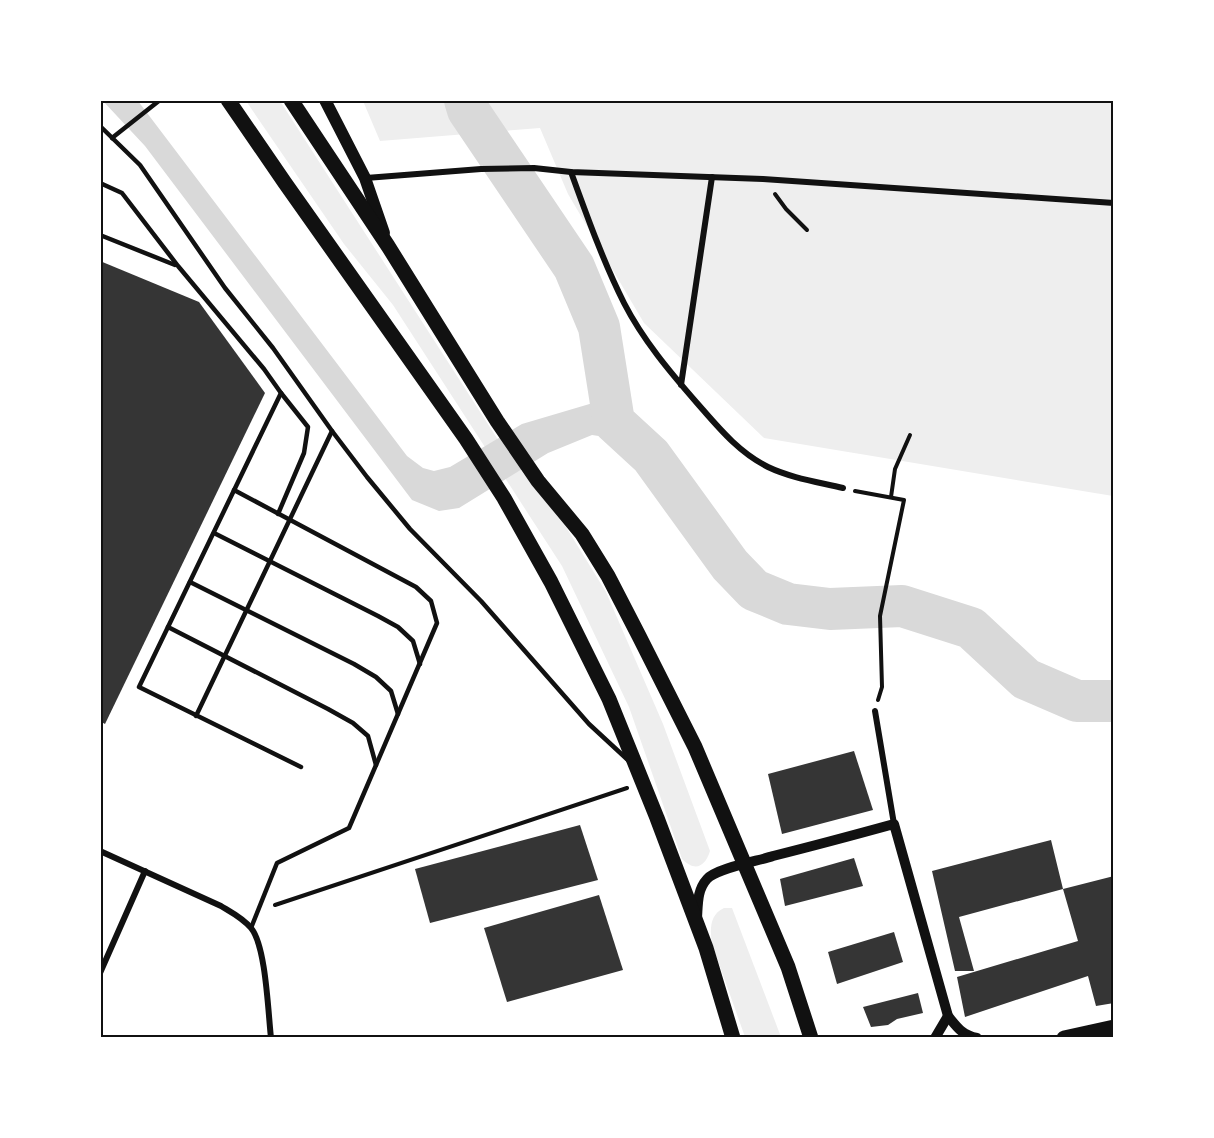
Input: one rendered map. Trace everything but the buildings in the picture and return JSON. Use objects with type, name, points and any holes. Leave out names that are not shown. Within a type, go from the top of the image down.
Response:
[{"type":"main road","points":[[291,100],[388,246],[497,421],[538,481],[582,534],[608,576],[695,747],[788,967],[812,1038]]},
{"type":"main road","points":[[325,100],[365,178],[388,246]]},
{"type":"main road","points":[[232,107],[466,439],[504,498],[551,582],[609,699],[706,948],[733,1038]]},
{"type":"main road","points":[[1064,1038],[1113,1027]]},
{"type":"street","points":[[220,100],[232,107]]},
{"type":"street","points":[[365,178],[482,169],[534,168],[571,172],[763,179],[1113,203]]},
{"type":"street","points":[[571,172],[608,268],[625,304],[647,341],[681,385],[732,442],[753,459],[770,468],[799,478],[843,488]]},
{"type":"street","points":[[681,385],[712,177]]},
{"type":"street","points":[[875,711],[894,824],[948,1016],[966,1035],[977,1038]]},
{"type":"street","points":[[697,925],[698,896],[701,887],[706,879],[715,873],[894,824]]},
{"type":"street","points":[[100,850],[221,906],[251,928],[262,954],[271,1038]]},
{"type":"street","points":[[100,973],[145,871]]},
{"type":"street","points":[[935,1038],[948,1016]]},
{"type":"lane","points":[[112,138],[160,101]]},
{"type":"lane","points":[[100,126],[140,165],[225,288],[273,348],[367,477],[410,529],[489,610],[589,724],[636,768]]},
{"type":"lane","points":[[100,183],[122,194],[308,427],[304,453],[278,514]]},
{"type":"lane","points":[[100,235],[178,266]]},
{"type":"lane","points":[[281,393],[139,687],[301,767]]},
{"type":"lane","points":[[196,716],[332,431]]},
{"type":"lane","points":[[234,490],[416,587],[431,601],[438,623],[349,828],[277,863],[251,928]]},
{"type":"lane","points":[[214,533],[398,627],[413,641],[420,664]]},
{"type":"lane","points":[[190,582],[376,677],[391,691],[398,714]]},
{"type":"lane","points":[[168,627],[353,723],[368,736],[376,765]]},
{"type":"path","points":[[763,179],[786,209],[807,230]]},
{"type":"path","points":[[891,497],[895,469],[910,435]]},
{"type":"path","points":[[843,488],[904,500],[880,615],[882,687],[875,711]]},
{"type":"path","points":[[251,928],[276,904],[642,783]]},
{"type":"shaded area","points":[[103,101],[138,101],[407,456],[423,468],[434,471],[450,467],[522,424],[603,400],[614,422],[619,439],[592,435],[548,453],[459,508],[439,511],[412,500],[145,146]]},
{"type":"shaded area","points":[[246,101],[280,101],[504,449],[566,527],[606,592],[663,724],[710,851],[705,861],[699,866],[691,865],[682,859],[629,707],[562,566],[393,305],[344,244]]},
{"type":"shaded area","points":[[363,101],[1113,101],[1113,496],[764,438],[644,323],[568,194],[540,128],[380,141]]},
{"type":"shaded area","points":[[724,908],[732,908],[781,1037],[745,1037],[712,944],[713,919]]},
{"type":"waterway","points":[[465,100],[468,110],[574,267],[599,327],[614,422],[651,456],[730,565],[754,590],[788,604],[830,609],[902,606],[971,628],[1026,679],[1077,701],[1114,701]]}]
